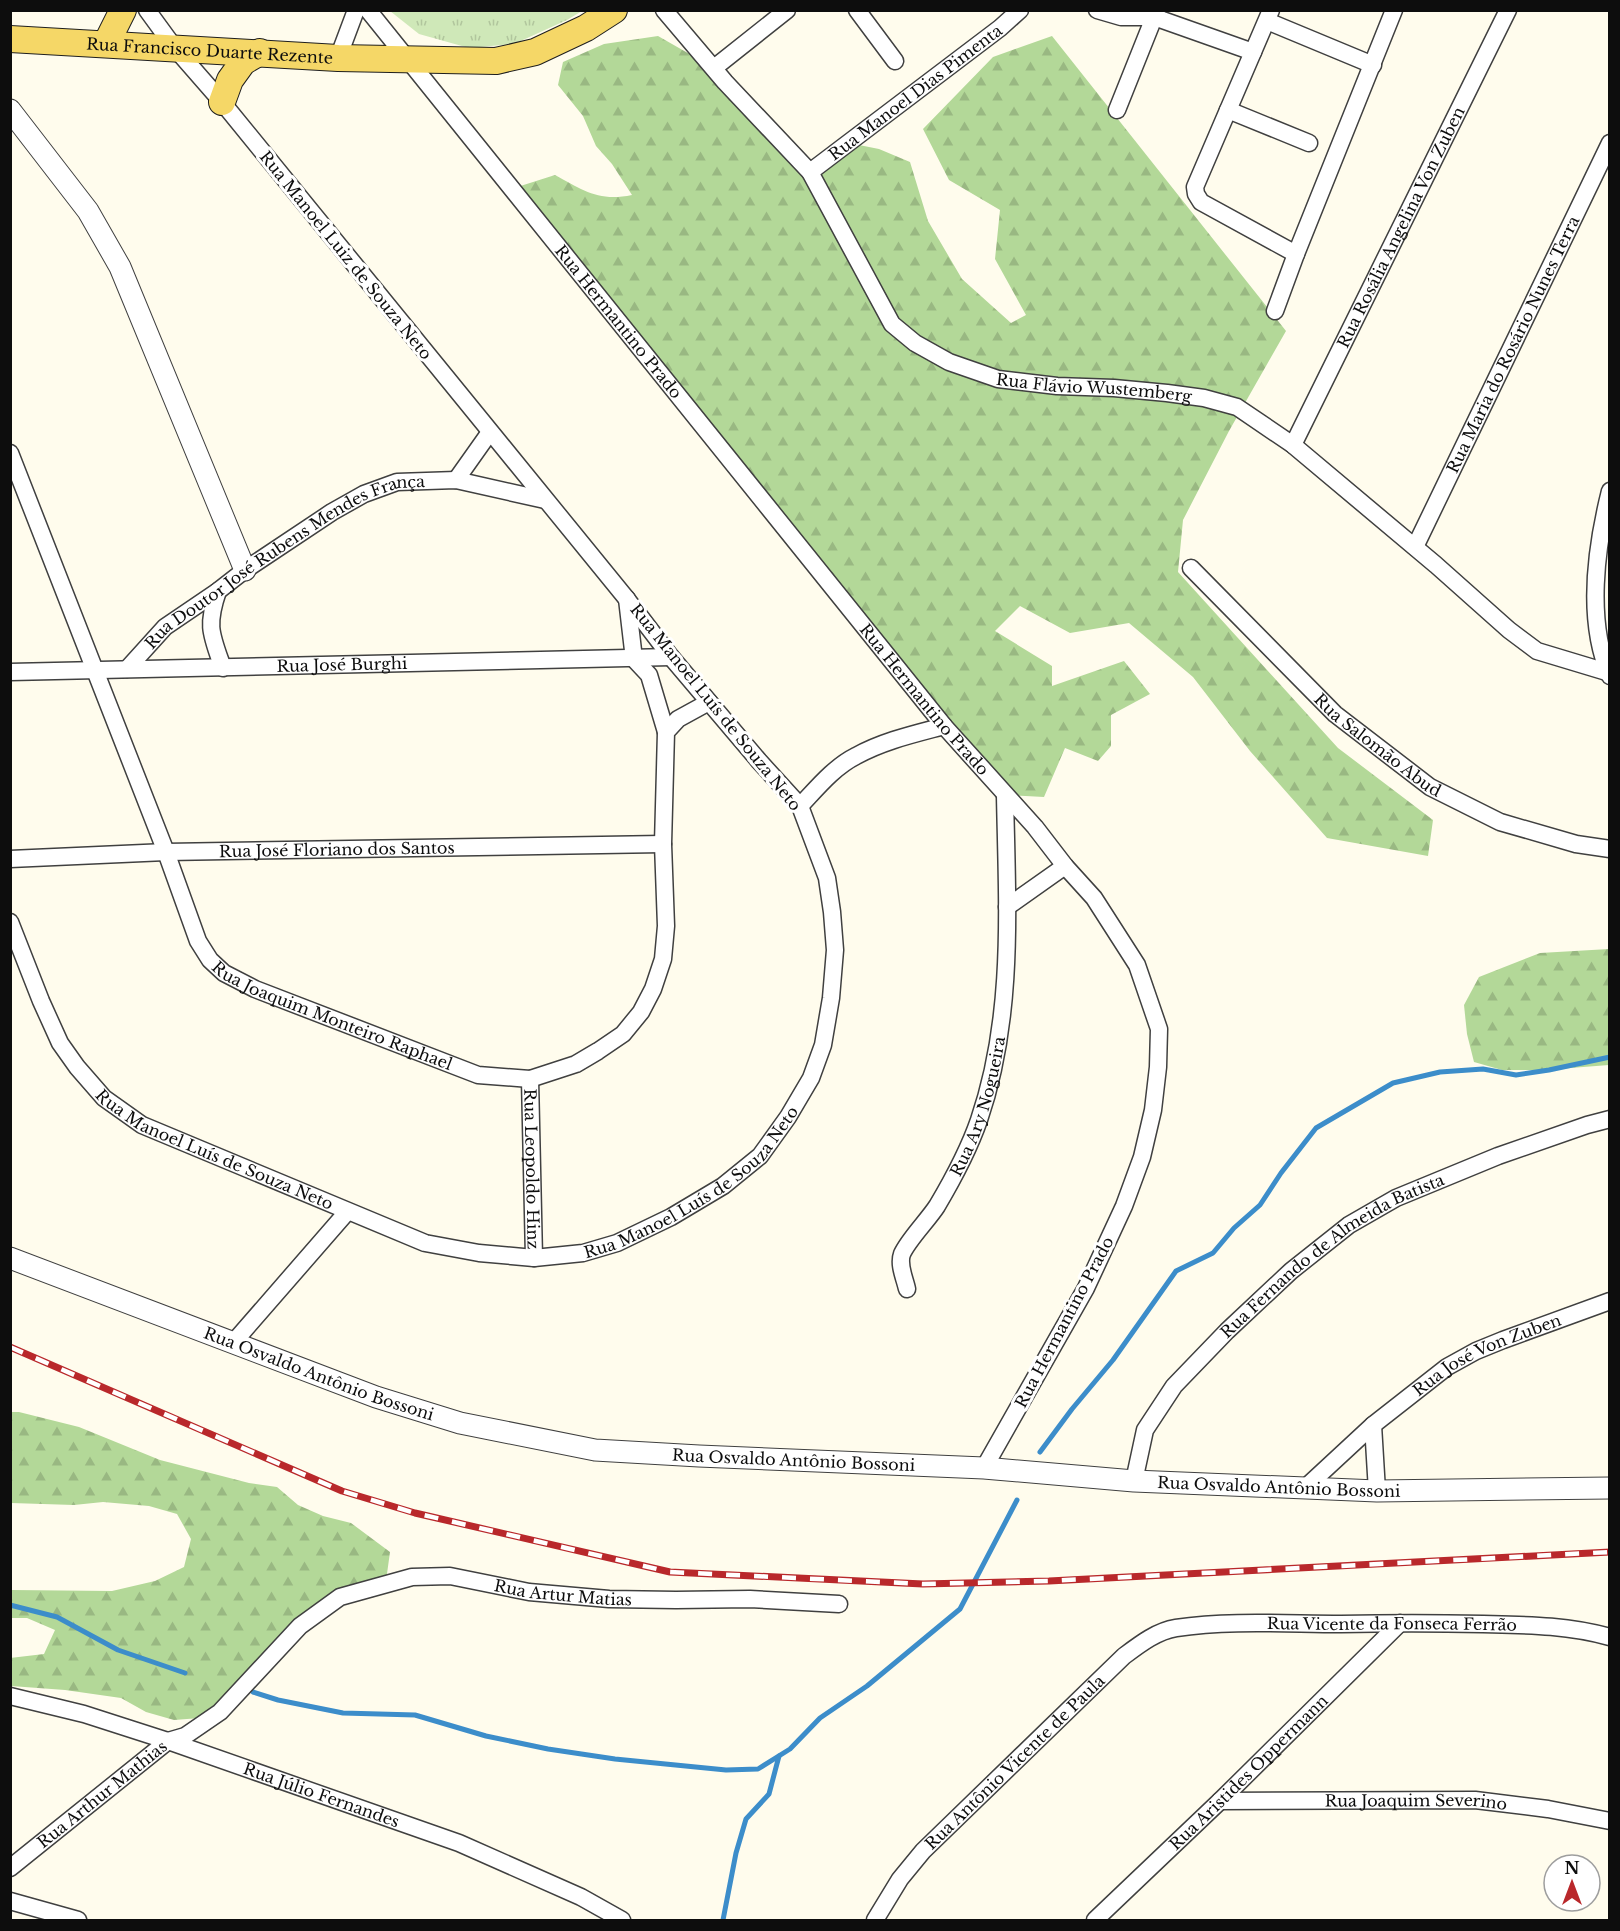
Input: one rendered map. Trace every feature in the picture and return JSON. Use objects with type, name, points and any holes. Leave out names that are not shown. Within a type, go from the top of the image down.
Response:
[{"type":"main road","points":[[106,44],[123,10]]},
{"type":"main road","name":"Rua Francisco Duarte Rezente","points":[[14,44],[106,44],[338,58],[496,61],[535,52],[586,28],[614,10]]},
{"type":"main road","points":[[222,102],[230,80],[243,63],[260,52]]},
{"type":"street","name":"Rua Manoel Luiz de Souza Neto","points":[[147,10],[174,47],[222,102],[545,500]]},
{"type":"street","points":[[338,58],[356,10]]},
{"type":"street","name":"Rua Hermantino Prado","points":[[368,10],[944,726],[1035,827],[1065,867],[1094,898],[1137,965],[1159,1029],[1158,1067],[1153,1110],[1142,1157],[1124,1206],[1086,1288],[984,1468]]},
{"type":"street","name":"Rua Flávio Wustemberg","points":[[664,10],[725,82],[810,172],[892,324],[915,343],[949,362],[998,379],[1057,386],[1167,393],[1204,398],[1237,407],[1293,445],[1415,547],[1509,630],[1538,651],[1609,674]]},
{"type":"street","points":[[714,68],[787,10]]},
{"type":"street","points":[[857,10],[895,61]]},
{"type":"street","name":"Rua Manoel Dias Pimenta","points":[[810,172],[1000,28],[1020,10]]},
{"type":"street","points":[[1097,10],[1121,17],[1155,14],[1253,52]]},
{"type":"street","points":[[1275,311],[1394,10]]},
{"type":"street","name":"Rua Rosália Angelina Von Zuben","points":[[1293,445],[1508,10]]},
{"type":"street","points":[[1117,110],[1155,14]]},
{"type":"street","points":[[1296,254],[1201,201],[1196,194],[1195,187],[1198,177],[1269,16],[1372,66]]},
{"type":"street","points":[[10,110],[88,211],[120,267],[245,570]]},
{"type":"street","points":[[1228,110],[1309,143]]},
{"type":"street","name":"Rua Maria do Rosário Nunes Terra","points":[[1415,547],[1610,143]]},
{"type":"street","name":"Rua Doutor José Rubens Mendes França","points":[[456,480],[490,432]]},
{"type":"street","name":"Rua Joaquim Monteiro Raphael","points":[[10,453],[166,852],[198,942],[210,960],[224,973],[255,989],[478,1075],[530,1079],[576,1064],[623,1034],[640,1012],[653,989],[663,959],[666,926],[663,844],[666,732],[649,675],[634,659]]},
{"type":"street","name":"Rua Doutor José Rubens Mendes França","points":[[127,669],[165,627],[245,570],[332,512],[364,494],[397,482],[456,480],[545,500]]},
{"type":"street","points":[[1609,674],[1598,636],[1595,584],[1604,515],[1610,491]]},
{"type":"street","name":"Rua Manoel Luís de Souza Neto","points":[[10,922],[60,1043],[104,1098],[142,1125],[425,1243],[479,1253],[534,1258],[584,1253],[617,1243],[671,1217],[723,1186],[760,1156],[788,1117],[811,1078],[822,1045],[831,998],[835,950],[827,878],[800,806],[671,657],[627,598],[545,500]]},
{"type":"street","name":"Rua Salomão Abud","points":[[1191,568],[1335,714],[1430,787],[1500,822],[1576,844],[1610,849]]},
{"type":"street","points":[[218,591],[212,611],[211,634],[223,668]]},
{"type":"street","points":[[627,598],[634,659]]},
{"type":"street","name":"Rua José Burghi","points":[[10,672],[671,657]]},
{"type":"street","points":[[666,732],[678,719],[709,702]]},
{"type":"street","points":[[800,806],[823,781],[854,756],[893,740],[944,726]]},
{"type":"street","name":"Rua Ary Nogueira","points":[[908,1289],[901,1264],[902,1254],[936,1206],[956,1170],[979,1122],[990,1081],[1001,1023],[1008,943],[1005,795]]},
{"type":"street","name":"Rua José Floriano dos Santos","points":[[10,859],[166,852],[663,844]]},
{"type":"street","points":[[1007,907],[1065,867]]},
{"type":"street","name":"Rua Leopoldo Hinz","points":[[530,1079],[534,1258]]},
{"type":"street","name":"Rua Fernando de Almeida Batista","points":[[1134,1481],[1145,1430],[1174,1386],[1227,1330],[1291,1271],[1349,1225],[1396,1198],[1488,1160],[1610,1119]]},
{"type":"street","points":[[233,1343],[347,1212]]},
{"type":"street","name":"Rua Osvaldo Antônio Bossoni","points":[[10,1258],[376,1397],[460,1423],[595,1450],[984,1468],[1134,1481],[1377,1491],[1610,1488]]},
{"type":"street","name":"Rua José Von Zuben","points":[[1305,1488],[1373,1425],[1447,1367],[1476,1351],[1610,1301]]},
{"type":"street","points":[[1373,1425],[1377,1491]]},
{"type":"street","name":"Rua Artur Matias","points":[[300,1626],[340,1597],[412,1577],[450,1576],[529,1592],[609,1599],[750,1599],[839,1604]]},
{"type":"street","name":"Rua Vicente da Fonseca Ferrão","points":[[1174,1628],[1400,1623],[1551,1625],[1610,1637]]},
{"type":"street","name":"Rua Aristides Oppermann","points":[[1095,1920],[1220,1801],[1400,1623]]},
{"type":"street","name":"Rua Arthur Mathias","points":[[10,1868],[168,1741],[185,1736],[220,1712],[300,1626]]},
{"type":"street","name":"Rua Antônio Vicente de Paula","points":[[875,1920],[900,1879],[923,1851],[1124,1656],[1148,1639],[1174,1628]]},
{"type":"street","name":"Rua Júlio Fernandes","points":[[10,1696],[84,1714],[168,1741],[459,1842],[581,1897],[622,1920]]},
{"type":"street","name":"Rua Joaquim Severino","points":[[1220,1801],[1474,1800],[1548,1809],[1610,1821]]},
{"type":"street","points":[[10,1901],[78,1920]]},
{"type":"green space","points":[[390,11],[582,11],[514,44],[469,48],[419,34]]},
{"type":"green space","points":[[658,36],[714,68],[810,172],[849,143],[879,149],[910,162],[928,221],[962,279],[1011,323],[1026,315],[995,259],[1000,210],[949,180],[923,129],[993,57],[1052,36],[1286,331],[1229,431],[1183,520],[1178,572],[1338,748],[1433,820],[1428,856],[1327,838],[1250,751],[1193,677],[1129,623],[1070,633],[1020,606],[995,631],[1052,666],[1052,686],[1124,661],[1150,694],[1111,715],[1111,746],[1098,761],[1065,748],[1044,797],[1005,795],[511,189],[555,175],[600,196],[632,195],[612,164],[596,146],[583,116],[558,85],[563,62],[604,44]]},
{"type":"green space","points":[[1609,949],[1609,1065],[1545,1070],[1502,1070],[1474,1062],[1467,1034],[1464,1005],[1479,977],[1540,953]]},
{"type":"green space","points":[[11,1412],[79,1427],[160,1460],[249,1483],[277,1487],[298,1505],[323,1516],[351,1523],[390,1552],[386,1581],[311,1615],[213,1717],[174,1720],[146,1712],[121,1698],[65,1690],[11,1686],[10,1658],[44,1654],[55,1630],[27,1618],[11,1618],[11,1590],[112,1591],[155,1581],[184,1567],[191,1539],[177,1514],[149,1506],[103,1502],[74,1505],[11,1503]]},
{"type":"waterway","points":[[1040,1452],[1113,1360],[1176,1271],[1213,1253],[1234,1228],[1260,1205],[1281,1173],[1316,1128],[1393,1083],[1440,1072],[1483,1069],[1516,1075],[1610,1057]]},
{"type":"waterway","points":[[253,1692],[278,1700],[343,1713],[415,1715],[486,1736],[548,1749],[615,1759],[726,1770],[758,1769],[790,1749],[820,1718],[867,1686],[960,1609],[1017,1500]]},
{"type":"waterway","points":[[10,1605],[57,1617],[118,1650],[185,1673]]},
{"type":"waterway","points":[[723,1920],[736,1853],[746,1819],[769,1794],[779,1756]]},
{"type":"railway","points":[[10,1347],[342,1491],[415,1513],[670,1572],[923,1584],[1049,1581],[1610,1552]]}]
